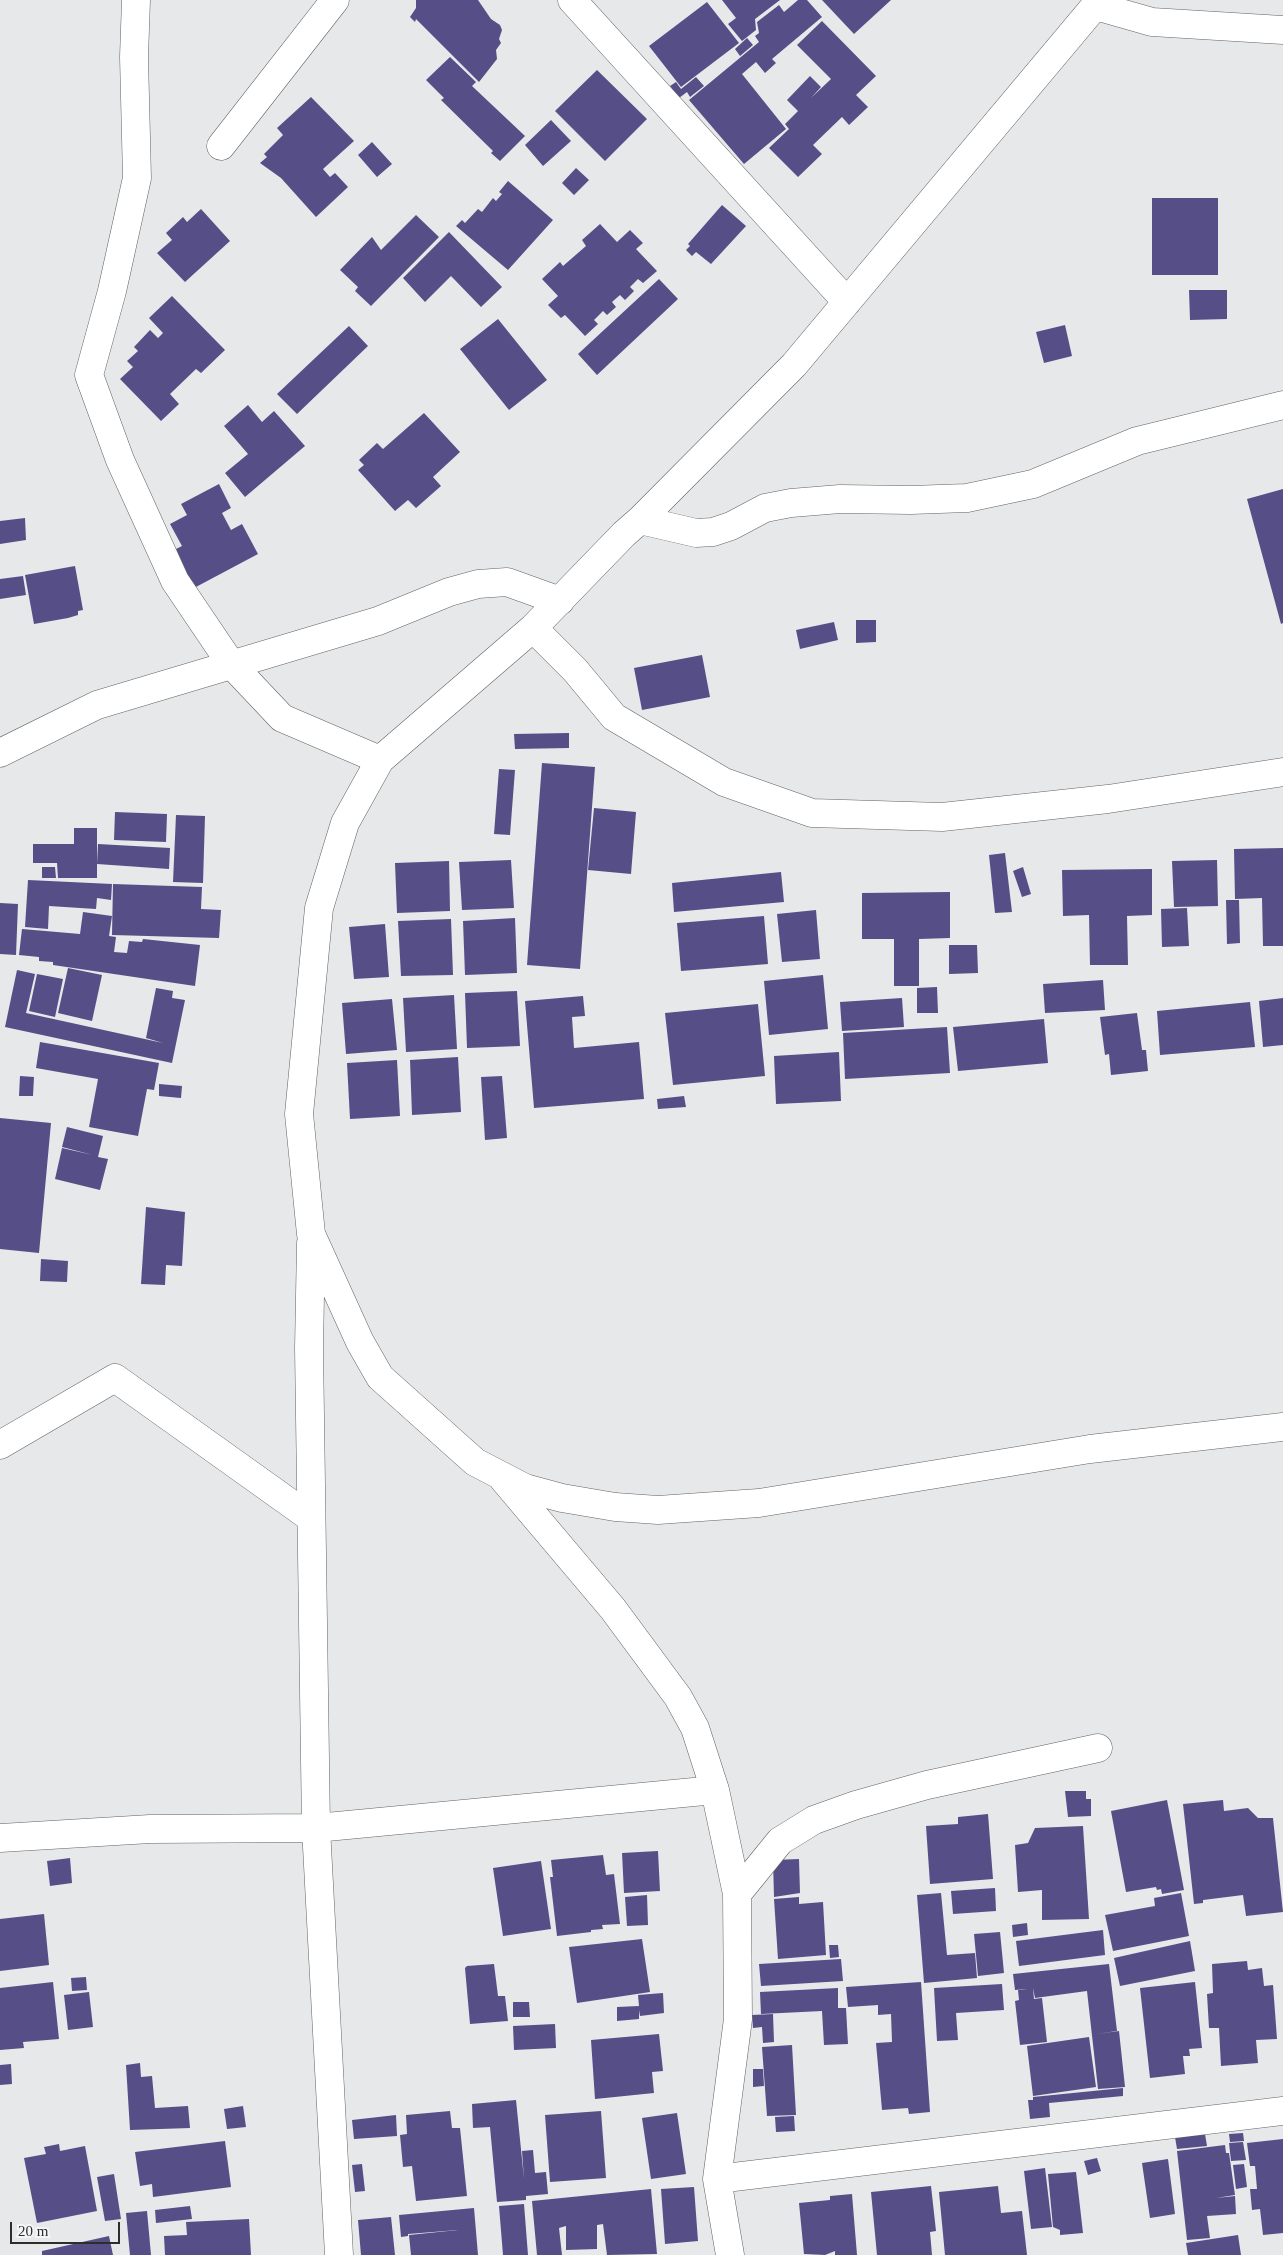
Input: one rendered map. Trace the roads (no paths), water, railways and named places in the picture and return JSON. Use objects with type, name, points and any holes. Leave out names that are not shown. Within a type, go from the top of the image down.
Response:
[{"type":"street","points":[[136,0],[134,57],[137,178],[112,291],[89,375],[120,460],[175,581],[231,664],[282,718],[380,760]]},
{"type":"street","points":[[221,146],[335,0]]},
{"type":"street","points":[[572,0],[847,302]]},
{"type":"street","points":[[339,2255],[316,1828],[309,1348],[311,1234],[299,1114],[318,908],[344,823],[380,760],[533,628],[624,534],[794,365],[1098,3],[1152,22],[1283,30]]},
{"type":"street","points":[[640,520],[689,532],[713,532],[731,526],[765,508],[791,503],[840,499],[910,500],[967,498],[1033,484],[1137,441],[1283,405]]},
{"type":"street","points":[[0,753],[97,705],[378,621],[449,592],[478,584],[507,582],[560,601]]},
{"type":"street","points":[[533,628],[575,670],[614,717],[724,782],[812,813],[942,817],[1108,799],[1283,772]]},
{"type":"street","points":[[311,1234],[360,1342],[380,1378],[474,1462],[525,1488],[562,1498],[615,1507],[658,1510],[759,1503],[1090,1449],[1283,1427]]},
{"type":"street","points":[[0,1445],[115,1378],[311,1518]]},
{"type":"street","points":[[500,1474],[613,1609],[678,1698],[695,1728],[715,1790],[737,1894],[738,2019],[717,2179],[730,2255]]},
{"type":"street","points":[[737,1894],[780,1842],[814,1820],[856,1804],[927,1785],[1098,1748]]},
{"type":"street","points":[[0,1838],[150,1829],[316,1828],[715,1790]]},
{"type":"street","points":[[717,2179],[999,2143],[1252,2116],[1283,2110]]}]
